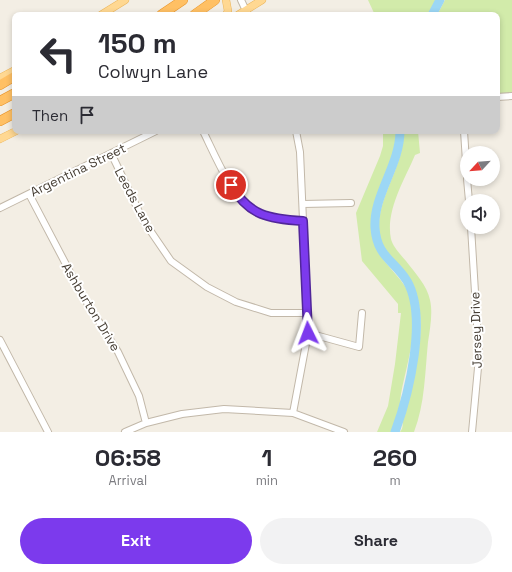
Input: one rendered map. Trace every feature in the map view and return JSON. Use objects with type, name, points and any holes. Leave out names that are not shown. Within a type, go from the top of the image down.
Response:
[{"type":"highway","points":[[165,12],[183,0]]},
{"type":"highway","points":[[198,12],[212,2]]},
{"type":"highway","points":[[0,85],[12,78]]},
{"type":"highway","points":[[0,101],[12,95]]},
{"type":"highway","points":[[0,120],[12,114]]},
{"type":"main road","points":[[107,12],[125,0]]},
{"type":"main road","points":[[226,0],[228,12]]},
{"type":"main road","points":[[248,12],[262,0]]},
{"type":"main road","points":[[0,78],[12,72]]},
{"type":"main road","points":[[0,139],[12,133]]},
{"type":"street","points":[[241,0],[247,12]]},
{"type":"street","points":[[500,97],[512,96]]},
{"type":"street","name":"Argentina Street","points":[[0,208],[150,134]]},
{"type":"street","points":[[204,134],[217,162],[238,197],[250,209],[264,216],[281,220],[303,221]]},
{"type":"street","points":[[293,414],[308,333],[303,204],[300,152],[297,134]]},
{"type":"street","points":[[464,134],[465,146]]},
{"type":"street","name":"Leeds Lane","points":[[111,153],[143,220],[171,261],[207,287],[236,302],[271,314],[307,313]]},
{"type":"street","name":"Ashburton Drive","points":[[29,194],[81,293],[118,352],[139,396],[146,423]]},
{"type":"street","points":[[303,204],[351,203]]},
{"type":"street","name":"Jersey Drive","points":[[471,234],[479,357],[472,432]]},
{"type":"street","points":[[308,333],[359,347],[362,313]]},
{"type":"street","points":[[0,340],[48,432]]},
{"type":"street","points":[[125,432],[146,423],[182,414],[224,409],[293,414],[344,432]]},
{"type":"green space","points":[[368,0],[438,0],[432,12],[374,12]]},
{"type":"green space","points":[[445,0],[512,0],[512,93],[500,94],[500,12],[439,12]]},
{"type":"green space","points":[[383,134],[396,134],[396,143],[393,154],[374,209],[375,240],[381,257],[408,291],[411,298],[414,321],[399,412],[391,432],[377,432],[388,406],[401,313],[398,313],[398,304],[362,261],[356,213],[383,146]]},
{"type":"green space","points":[[403,134],[418,134],[420,153],[415,155],[393,206],[390,228],[391,239],[395,248],[423,284],[430,300],[431,310],[422,399],[418,421],[414,432],[400,432],[419,349],[420,314],[418,298],[407,276],[387,253],[383,246],[379,228],[383,204],[403,144]]},
{"type":"waterway","points":[[434,12],[440,0]]},
{"type":"waterway","points":[[395,432],[406,397],[414,356],[416,314],[413,296],[407,281],[387,258],[379,246],[375,228],[378,204],[396,156],[400,134]]},
{"type":"route","points":[[231,185],[238,197],[250,209],[264,216],[281,220],[303,221],[308,333]]}]
